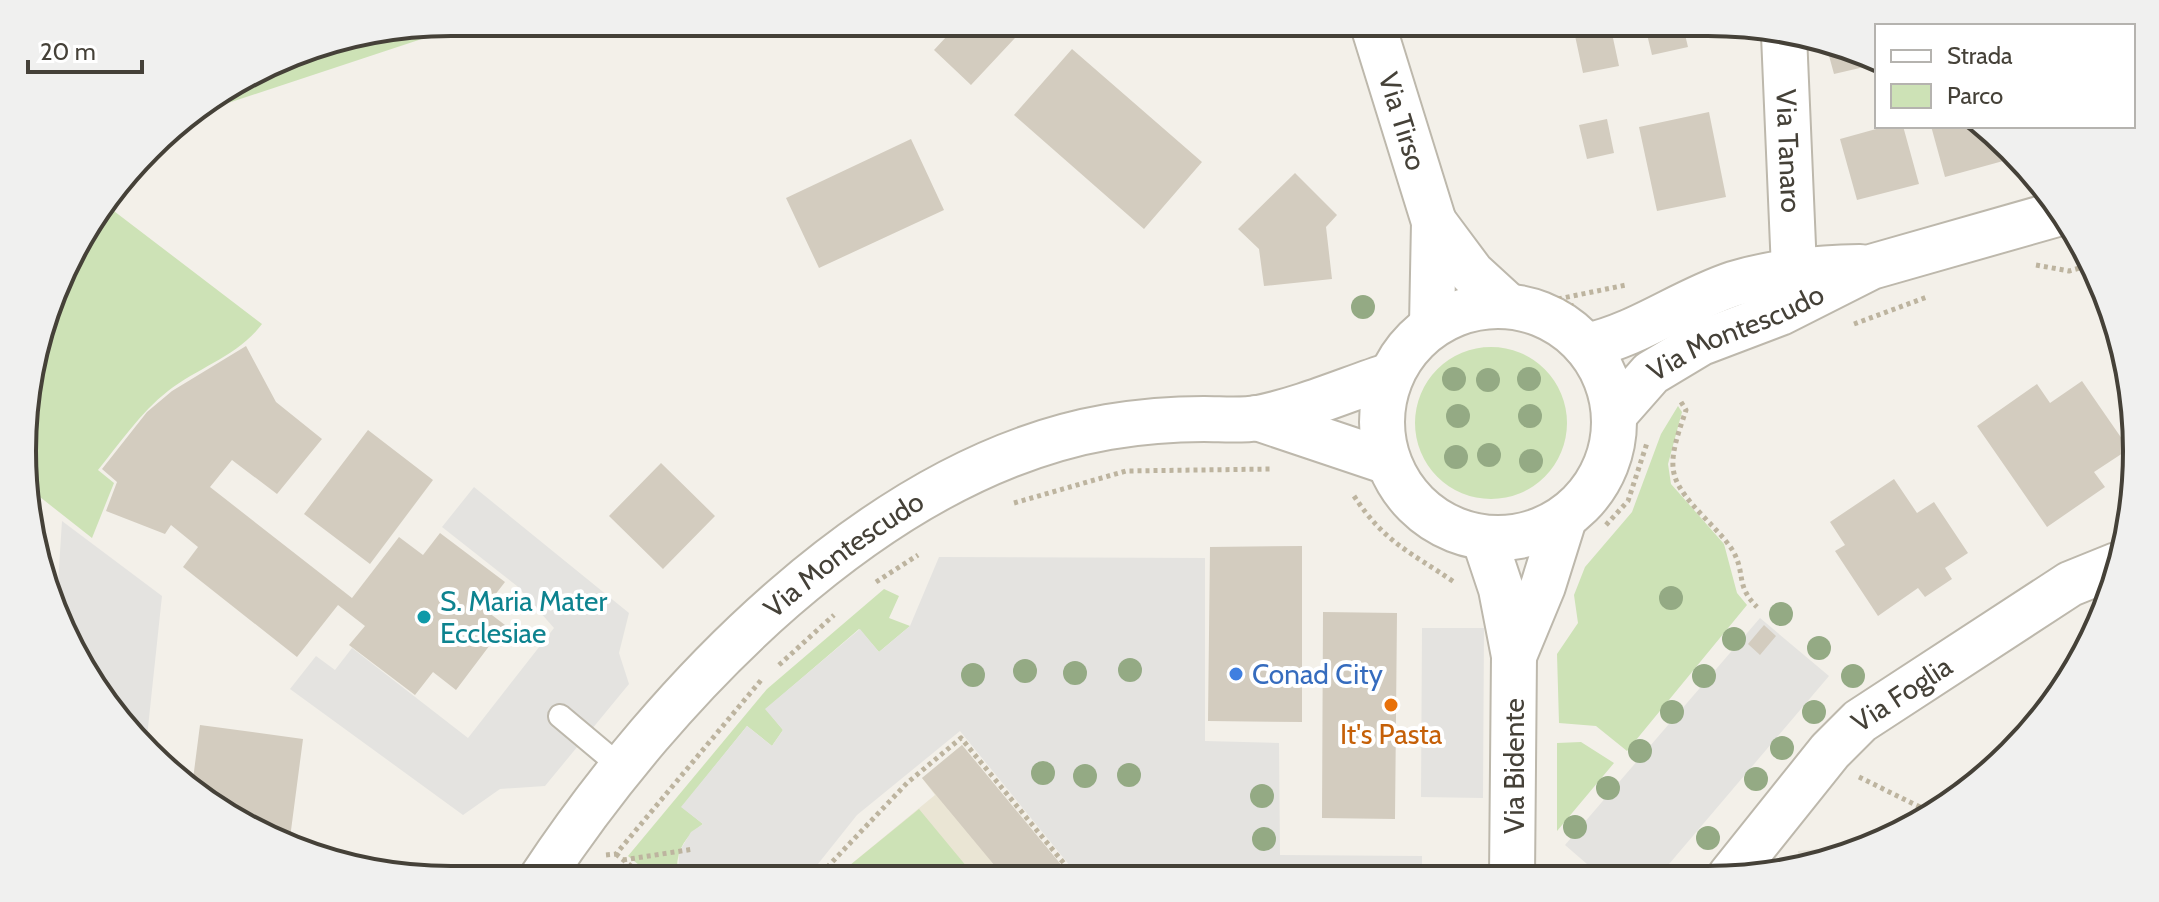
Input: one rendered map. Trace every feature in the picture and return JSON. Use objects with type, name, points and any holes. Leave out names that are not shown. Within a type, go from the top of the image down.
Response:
[{"type":"street","name":"Via Tirso","points":[[1376,36],[1434,222],[1432,325]]},
{"type":"street","name":"Via Tanaro","points":[[1784,43],[1794,269]]},
{"type":"street","name":"Via Montescudo","points":[[1632,426],[1651,373],[1701,343],[1780,313],[1871,267],[2050,216]]},
{"type":"street","name":"Via Tirso","points":[[1434,222],[1472,273],[1508,306]]},
{"type":"street","name":"Via Montescudo","points":[[1586,346],[1611,341],[1732,285],[1794,269],[1871,267]]},
{"type":"street","points":[[1508,306],[1538,312],[1564,326],[1586,346],[1632,426],[1610,455],[1593,491],[1582,525],[1525,535],[1484,538],[1452,530],[1425,513],[1403,490],[1388,462],[1381,433],[1382,403],[1391,375],[1408,348],[1432,325],[1468,309],[1508,306]]},
{"type":"street","name":"Via Montescudo","points":[[550,866],[622,768],[686,696],[788,592],[908,504],[1011,455],[1107,427],[1194,419],[1257,418],[1391,375]]},
{"type":"street","name":"Via Montescudo","points":[[1257,418],[1388,462]]},
{"type":"street","name":"Via Bidente","points":[[1514,656],[1543,586],[1582,525]]},
{"type":"street","name":"Via Bidente","points":[[1484,538],[1501,589],[1514,656],[1512,866]]},
{"type":"street","name":"Via Foglia","points":[[1739,865],[1830,751],[1860,721],[2070,584],[2105,570]]},
{"type":"lane","points":[[560,716],[622,768]]},
{"type":"path","points":[[2031,264],[2069,271],[2080,268]]},
{"type":"path","points":[[1843,328],[1929,296]]},
{"type":"path","points":[[1669,407],[1678,397],[1686,410],[1675,453],[1675,477],[1736,556],[1743,593],[1757,607]]},
{"type":"path","points":[[1582,525],[1628,501],[1632,426]]},
{"type":"path","points":[[1010,504],[1126,471],[1276,469]]},
{"type":"path","points":[[1353,494],[1373,525],[1401,551],[1454,582],[1459,592]]},
{"type":"path","points":[[869,586],[920,553]]},
{"type":"path","points":[[595,856],[616,854],[763,679],[845,605]]},
{"type":"path","points":[[828,866],[907,783],[961,738],[1066,866]]},
{"type":"path","points":[[1851,773],[1920,807]]},
{"type":"path","points":[[623,860],[694,849]]},
{"type":"path","points":[[616,854],[631,866]]},
{"type":"shaded area","points":[[474,487],[629,613],[619,653],[629,684],[545,786],[500,789],[463,815],[290,689],[316,656],[335,670],[352,648],[468,738],[554,628],[517,586],[442,527]]},
{"type":"shaded area","points":[[62,521],[162,596],[147,733],[106,682],[79,635],[58,584]]},
{"type":"shaded area","points":[[939,557],[1205,558],[1205,741],[1279,743],[1280,855],[1422,856],[1422,866],[1070,866],[960,731],[857,815],[816,866],[678,866],[679,852],[691,832],[703,824],[681,807],[747,726],[772,746],[783,730],[765,709],[860,629],[879,652],[910,626]]},
{"type":"shaded area","points":[[1760,618],[1829,676],[1667,866],[1589,866],[1565,845]]},
{"type":"shaded area","points":[[1422,628],[1484,628],[1483,798],[1421,797]]},
{"type":"shaded area","points":[[962,745],[1062,866],[849,866],[935,795],[922,778]]},
{"type":"shaded area","points":[[1828,848],[1798,856],[1798,851]]},
{"type":"green space","points":[[428,37],[221,105],[267,79],[318,58],[370,44]]},
{"type":"green space","points":[[113,210],[262,324],[242,345],[168,391],[122,439],[98,470],[114,483],[92,538],[39,496],[37,424],[44,370],[58,318],[79,267]]},
{"type":"green space","points":[[1491,347],[1520,353],[1545,369],[1561,394],[1567,423],[1561,452],[1545,477],[1520,493],[1491,499],[1462,493],[1437,477],[1421,452],[1415,423],[1421,394],[1437,369],[1462,353]]},
{"type":"green space","points":[[1678,406],[1682,412],[1668,464],[1671,484],[1724,544],[1737,593],[1747,605],[1627,751],[1596,726],[1559,723],[1557,654],[1578,623],[1574,595],[1585,567],[1632,512],[1661,434]]},
{"type":"green space","points":[[884,589],[899,596],[889,618],[910,626],[879,652],[859,629],[766,709],[783,730],[772,746],[747,726],[682,807],[703,824],[682,847],[677,866],[640,866],[628,856],[767,689]]},
{"type":"green space","points":[[1581,742],[1614,763],[1557,831],[1557,743]]},
{"type":"green space","points":[[919,809],[966,866],[849,866]]},
{"type":"building","points":[[947,36],[1017,36],[971,85],[934,50]]},
{"type":"building","points":[[1575,36],[1613,36],[1619,66],[1583,73]]},
{"type":"building","points":[[1647,36],[1685,36],[1688,47],[1652,55]]},
{"type":"building","points":[[1072,49],[1202,162],[1144,229],[1014,115]]},
{"type":"building","points":[[1829,54],[1864,67],[1834,74]]},
{"type":"building","points":[[1709,112],[1726,197],[1657,211],[1639,127]]},
{"type":"building","points":[[1607,119],[1614,153],[1587,159],[1579,125]]},
{"type":"building","points":[[1880,128],[1904,128],[1919,184],[1857,200],[1840,139]]},
{"type":"building","points":[[1932,128],[1968,128],[2004,161],[1945,177]]},
{"type":"building","points":[[911,139],[944,210],[819,268],[786,198]]},
{"type":"building","points":[[1295,173],[1337,215],[1326,227],[1332,279],[1264,286],[1259,249],[1238,229]]},
{"type":"building","points":[[246,346],[276,402],[322,439],[277,494],[232,460],[210,487],[352,598],[399,537],[423,555],[440,533],[505,582],[484,609],[505,625],[456,690],[433,672],[415,695],[349,645],[365,626],[338,605],[297,657],[183,567],[198,547],[171,525],[165,534],[106,511],[117,482],[102,469],[147,412],[172,391]]},
{"type":"building","points":[[2082,381],[2123,440],[2123,451],[2094,472],[2105,487],[2047,527],[1977,426],[2037,384],[2050,403]]},
{"type":"building","points":[[368,430],[433,480],[370,564],[304,514]]},
{"type":"building","points":[[661,463],[715,516],[663,569],[609,516]]},
{"type":"building","points":[[1894,479],[1917,513],[1934,502],[1968,553],[1945,568],[1952,579],[1925,597],[1918,588],[1878,616],[1835,551],[1845,545],[1830,522]]},
{"type":"building","points":[[1302,546],[1302,722],[1208,721],[1210,547]]},
{"type":"building","points":[[1323,612],[1397,613],[1395,819],[1322,818]]},
{"type":"building","points":[[1764,625],[1776,636],[1760,655],[1748,644]]},
{"type":"building","points":[[200,725],[303,739],[291,833],[243,810],[193,776]]},
{"type":"building","points":[[962,745],[1062,866],[995,866],[922,778]]},
{"type":"place","name":"S. Maria Mater Ecclesiae","points":[[424,617]]},
{"type":"place","name":"Conad City","points":[[1236,674]]},
{"type":"place","name":"It's Pasta","points":[[1391,705]]}]
